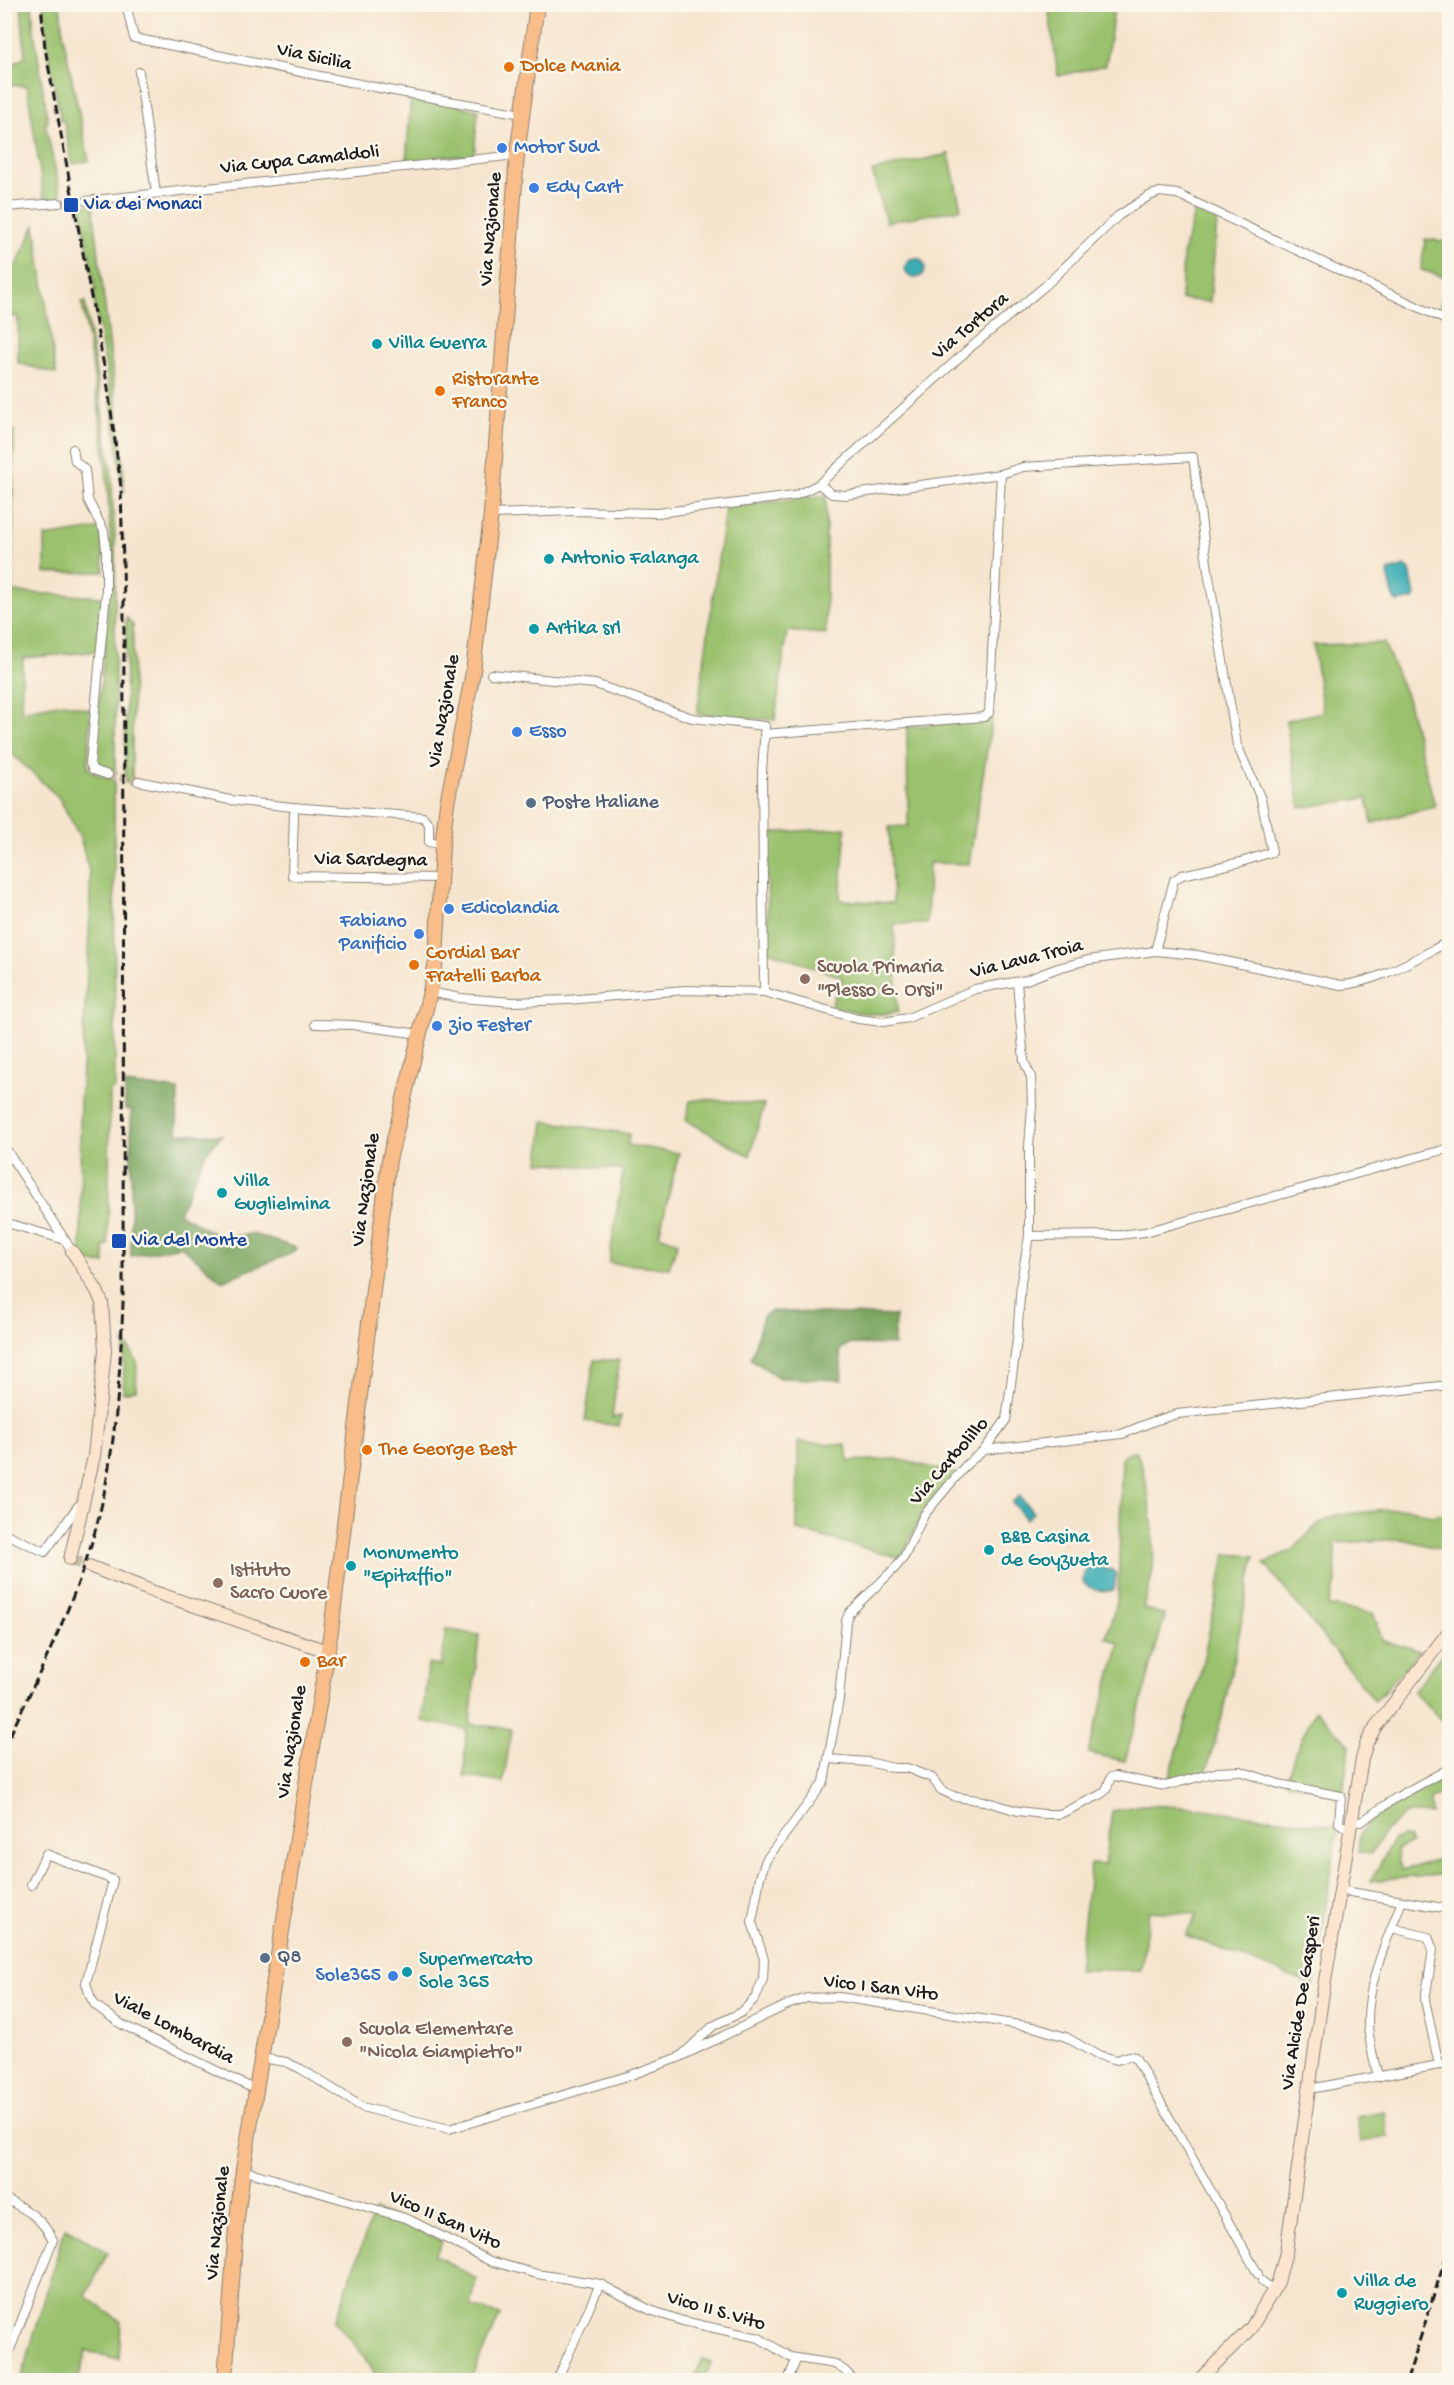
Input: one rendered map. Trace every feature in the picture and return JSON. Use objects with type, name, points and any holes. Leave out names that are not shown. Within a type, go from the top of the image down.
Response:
[{"type":"main road","name":"Via Nazionale","points":[[225,2380],[236,2227],[243,2170],[327,1651],[389,1160],[430,992],[438,936],[442,845],[447,803],[483,673],[491,514],[517,155],[537,4]]},
{"type":"street","name":"Via Sicilia","points":[[126,4],[134,38],[383,89],[522,114]]},
{"type":"street","points":[[139,72],[156,193]]},
{"type":"street","name":"Via Cupa Camaldoli","points":[[86,201],[517,155]]},
{"type":"street","name":"Via Tortora","points":[[491,514],[572,511],[657,513],[794,496],[819,484],[962,355],[1045,286],[1118,216],[1149,196],[1160,192],[1177,194],[1449,321]]},
{"type":"street","points":[[4,207],[59,203]]},
{"type":"street","points":[[73,449],[75,461],[85,470],[88,500],[104,531],[106,593],[90,764],[93,770],[108,775]]},
{"type":"street","points":[[819,484],[832,494],[846,495],[1000,474],[1023,467],[1193,457],[1208,571],[1238,745],[1261,799],[1272,852],[1241,862],[1182,875],[1174,880],[1155,951]]},
{"type":"street","points":[[764,734],[984,717],[989,713],[1000,474]]},
{"type":"street","points":[[483,673],[595,684],[692,718],[765,726],[762,772],[764,992]]},
{"type":"street","points":[[138,781],[230,800],[423,817],[429,824],[429,842],[442,845]]},
{"type":"street","name":"Via Sardegna","points":[[294,814],[292,876],[440,878]]},
{"type":"street","name":"Via Lava Troia","points":[[430,992],[460,998],[513,1002],[686,990],[764,992],[858,1019],[883,1022],[908,1018],[975,989],[1017,982],[1088,960],[1155,951],[1197,955],[1341,985],[1356,984],[1373,978],[1449,941]]},
{"type":"street","name":"Via Carbolillo","points":[[680,2057],[713,2026],[742,2012],[756,1997],[764,1979],[764,1959],[752,1922],[760,1876],[766,1860],[824,1782],[839,1699],[846,1621],[849,1613],[904,1557],[924,1515],[967,1464],[984,1450],[1006,1420],[1029,1236],[1029,1147],[1032,1096],[1031,1077],[1024,1061],[1017,982]]},
{"type":"street","points":[[315,1024],[353,1025],[420,1034]]},
{"type":"street","points":[[4,1146],[98,1291],[105,1324],[99,1421],[84,1505],[70,1558]]},
{"type":"street","points":[[1029,1236],[1119,1235],[1144,1232],[1449,1148]]},
{"type":"street","points":[[4,1222],[65,1240]]},
{"type":"street","points":[[984,1450],[1122,1434],[1177,1414],[1449,1385]]},
{"type":"street","points":[[4,1533],[45,1552],[78,1506],[84,1505]]},
{"type":"street","points":[[89,1566],[154,1592],[327,1651]]},
{"type":"street","name":"Via Alcide De Gasperi","points":[[1199,2380],[1251,2328],[1274,2291],[1286,2252],[1339,1890],[1367,1742],[1376,1726],[1449,1630]]},
{"type":"street","points":[[828,1759],[907,1768],[932,1778],[941,1790],[956,1797],[984,1801],[1018,1811],[1043,1814],[1060,1814],[1100,1795],[1106,1790],[1111,1777],[1115,1776],[1165,1786],[1218,1772],[1240,1772],[1279,1784],[1341,1796],[1339,1823],[1350,1826],[1449,1768]]},
{"type":"street","name":"Viale Lombardia","points":[[31,1885],[46,1854],[113,1880],[86,1983],[95,2005],[121,2024],[256,2090]]},
{"type":"street","points":[[1339,1890],[1443,1908],[1449,1912]]},
{"type":"street","points":[[1378,2077],[1367,2024],[1369,2004],[1402,1901]]},
{"type":"street","points":[[1392,1928],[1428,1937],[1433,1950],[1425,2000],[1439,2065]]},
{"type":"street","name":"Vico I San Vito","points":[[261,2058],[286,2062],[301,2069],[362,2107],[449,2129],[631,2075],[680,2057],[807,1998],[839,1997],[1033,2027],[1066,2037],[1095,2054],[1117,2060],[1129,2056],[1136,2057],[1260,2278],[1274,2291]]},
{"type":"street","points":[[1309,2089],[1449,2063]]},
{"type":"street","name":"Vico II San Vito","points":[[243,2170],[408,2219],[490,2261],[537,2274],[600,2284]]},
{"type":"street","points":[[4,2198],[32,2213],[48,2230],[53,2240],[4,2366]]},
{"type":"street","points":[[557,2380],[600,2284]]},
{"type":"street","name":"Vico II S.Vito","points":[[600,2284],[650,2310],[683,2321],[759,2338],[790,2357],[835,2364],[854,2380]]},
{"type":"street","points":[[788,2380],[797,2358]]},
{"type":"green space","points":[[21,5],[32,5],[48,122],[45,123],[62,200],[44,199],[27,86],[10,85],[5,69],[25,57]]},
{"type":"green space","points":[[43,5],[60,5],[64,41],[89,161],[72,164],[50,63]]},
{"type":"green space","points":[[1048,5],[1122,5],[1114,9],[1106,65],[1058,76]]},
{"type":"green space","points":[[411,96],[478,110],[474,156],[439,156],[434,157],[432,161],[406,162]]},
{"type":"green space","points":[[949,154],[961,209],[886,222],[872,171]]},
{"type":"green space","points":[[93,204],[123,462],[124,494],[93,293],[96,292],[80,206]]},
{"type":"green space","points":[[1195,209],[1217,220],[1210,302],[1181,299],[1183,254]]},
{"type":"green space","points":[[35,225],[56,374],[18,363],[18,317],[5,315],[5,278],[17,264]]},
{"type":"green space","points":[[1425,239],[1449,242],[1449,316],[1439,311],[1448,278],[1421,270]]},
{"type":"green space","points":[[85,302],[111,469],[115,537],[115,776],[96,770],[92,763],[106,637],[110,521],[104,448],[82,303]]},
{"type":"green space","points":[[4,427],[14,431],[12,592],[103,597],[100,651],[23,658],[21,711],[64,703],[91,710],[88,768],[96,774],[114,779],[115,1089],[110,1090],[108,1245],[104,1247],[105,1264],[84,1261],[81,1255],[80,1104],[90,875],[80,837],[59,798],[12,754],[5,741]]},
{"type":"green space","points":[[826,495],[826,634],[787,631],[775,720],[697,714],[725,508]]},
{"type":"green space","points":[[101,528],[104,572],[45,573],[45,537]]},
{"type":"green space","points":[[126,617],[133,625],[132,783],[125,782]]},
{"type":"green space","points":[[1384,643],[1407,698],[1435,806],[1372,823],[1367,798],[1300,808],[1286,720],[1323,712],[1313,645]]},
{"type":"green space","points":[[992,719],[969,864],[929,863],[927,924],[894,924],[898,1012],[872,1014],[831,1006],[842,977],[768,951],[767,833],[846,828],[840,900],[893,903],[889,827],[908,826],[907,727]]},
{"type":"green space","points":[[125,1084],[178,1090],[177,1133],[222,1135],[205,1154],[179,1213],[211,1232],[231,1236],[253,1234],[297,1248],[295,1252],[222,1281],[181,1246],[131,1256],[131,1110],[125,1109]]},
{"type":"green space","points":[[705,1099],[764,1105],[750,1156],[686,1120],[690,1101]]},
{"type":"green space","points":[[544,1121],[629,1134],[628,1145],[679,1153],[659,1235],[678,1242],[669,1268],[609,1263],[623,1170],[539,1162]]},
{"type":"green space","points":[[771,1311],[895,1316],[894,1345],[849,1344],[840,1349],[842,1380],[779,1378],[751,1359],[763,1316]]},
{"type":"green space","points":[[125,1342],[137,1362],[136,1390],[123,1393]]},
{"type":"green space","points":[[594,1360],[619,1360],[612,1418],[621,1416],[619,1426],[585,1421]]},
{"type":"green space","points":[[798,1442],[846,1445],[848,1461],[897,1459],[956,1474],[924,1510],[901,1558],[797,1530]]},
{"type":"green space","points":[[1136,1451],[1148,1491],[1153,1540],[1152,1572],[1143,1608],[1165,1615],[1125,1761],[1088,1753],[1120,1644],[1106,1638],[1118,1598],[1122,1456]]},
{"type":"green space","points":[[1407,1508],[1433,1516],[1449,1512],[1449,1551],[1402,1539],[1335,1543],[1336,1583],[1328,1606],[1373,1613],[1383,1641],[1420,1651],[1375,1701],[1264,1563],[1294,1549],[1316,1526],[1335,1515]]},
{"type":"green space","points":[[1226,1554],[1255,1556],[1222,1716],[1206,1772],[1168,1781],[1199,1679]]},
{"type":"green space","points":[[446,1629],[479,1635],[470,1724],[512,1729],[503,1783],[464,1776],[466,1729],[422,1721],[428,1664],[441,1666]]},
{"type":"green space","points":[[1449,1646],[1449,1727],[1413,1692]]},
{"type":"green space","points":[[1315,1710],[1350,1745],[1343,1792],[1286,1782],[1295,1753]]},
{"type":"green space","points":[[1449,1774],[1449,1793],[1430,1799],[1431,1814],[1405,1814],[1384,1832],[1371,1854],[1358,1852],[1360,1834],[1365,1826],[1400,1801]]},
{"type":"green space","points":[[1142,1805],[1188,1807],[1338,1827],[1314,1986],[1186,1935],[1197,1914],[1149,1911],[1141,1970],[1078,1970],[1091,1864],[1104,1865],[1112,1811]]},
{"type":"green space","points":[[1401,1837],[1409,1838],[1411,1844],[1397,1849],[1398,1860],[1403,1870],[1446,1857],[1449,1862],[1449,1874],[1371,1881],[1394,1838],[1397,1840]]},
{"type":"green space","points":[[1384,2111],[1388,2137],[1361,2142],[1356,2116]]},
{"type":"green space","points":[[374,2210],[408,2222],[442,2242],[435,2255],[476,2279],[471,2307],[500,2315],[470,2380],[379,2380],[361,2352],[335,2322]]},
{"type":"green space","points":[[65,2228],[108,2252],[86,2296],[121,2322],[119,2359],[86,2351],[78,2380],[21,2380]]},
{"type":"green space","points":[[702,2359],[711,2362],[705,2380],[693,2380]]},
{"type":"water","points":[[911,258],[919,258],[925,264],[925,272],[919,278],[911,278],[905,272],[905,264]]},
{"type":"water","points":[[1405,566],[1410,570],[1415,596],[1414,599],[1397,602],[1394,599],[1388,574],[1389,571]]},
{"type":"water","points":[[1020,1496],[1033,1513],[1026,1519],[1012,1502]]},
{"type":"water","points":[[1090,1565],[1112,1570],[1116,1574],[1114,1590],[1097,1590],[1083,1582],[1084,1573]]},
{"type":"tunnel","points":[[59,203],[86,201]]},
{"type":"tunnel","points":[[108,775],[138,781]]},
{"type":"tunnel","points":[[70,1559],[89,1566]]},
{"type":"railway","points":[[4,1748],[69,1605],[91,1546],[110,1463],[119,1383],[123,1303],[124,604],[121,487],[108,388],[45,48],[41,4]]},
{"type":"railway","points":[[1407,2380],[1450,2244]]},
{"type":"place","name":"Dolce Mania","points":[[509,67]]},
{"type":"place","name":"Motor Sud","points":[[502,148]]},
{"type":"place","name":"Edy Cart","points":[[534,188]]},
{"type":"place","name":"Via dei Monaci","points":[[71,205]]},
{"type":"place","name":"Villa Guerra","points":[[377,344]]},
{"type":"place","name":"Ristorante Franco","points":[[440,391]]},
{"type":"place","name":"Antonio Falanga","points":[[549,559]]},
{"type":"place","name":"Artika srl","points":[[534,629]]},
{"type":"place","name":"Esso","points":[[517,732]]},
{"type":"place","name":"Poste Italiane","points":[[531,803]]},
{"type":"place","name":"Edicolandia","points":[[449,909]]},
{"type":"place","name":"Fabiano Panificio","points":[[419,934]]},
{"type":"place","name":"Cordial Bar Fratelli Barba","points":[[414,965]]},
{"type":"place","name":"Scuola Primaria \"Plesso G. Orsi\"","points":[[805,979]]},
{"type":"place","name":"zio Fester","points":[[437,1026]]},
{"type":"place","name":"Villa Guglielmina","points":[[222,1193]]},
{"type":"place","name":"Via del Monte","points":[[119,1241]]},
{"type":"place","name":"The George Best","points":[[367,1450]]},
{"type":"place","name":"B&B Casina de Goyzueta","points":[[989,1550]]},
{"type":"place","name":"Monumento \"Epitaffio\"","points":[[351,1566]]},
{"type":"place","name":"Istituto Sacro Cuore","points":[[218,1583]]},
{"type":"place","name":"Bar","points":[[305,1662]]},
{"type":"place","name":"Q8","points":[[265,1958]]},
{"type":"place","name":"Supermercato Sole 365","points":[[407,1972]]},
{"type":"place","name":"Sole365","points":[[393,1976]]},
{"type":"place","name":"Scuola Elementare \"Nicola Giampietro\"","points":[[347,2042]]},
{"type":"place","name":"Villa de Ruggiero","points":[[1342,2293]]}]
